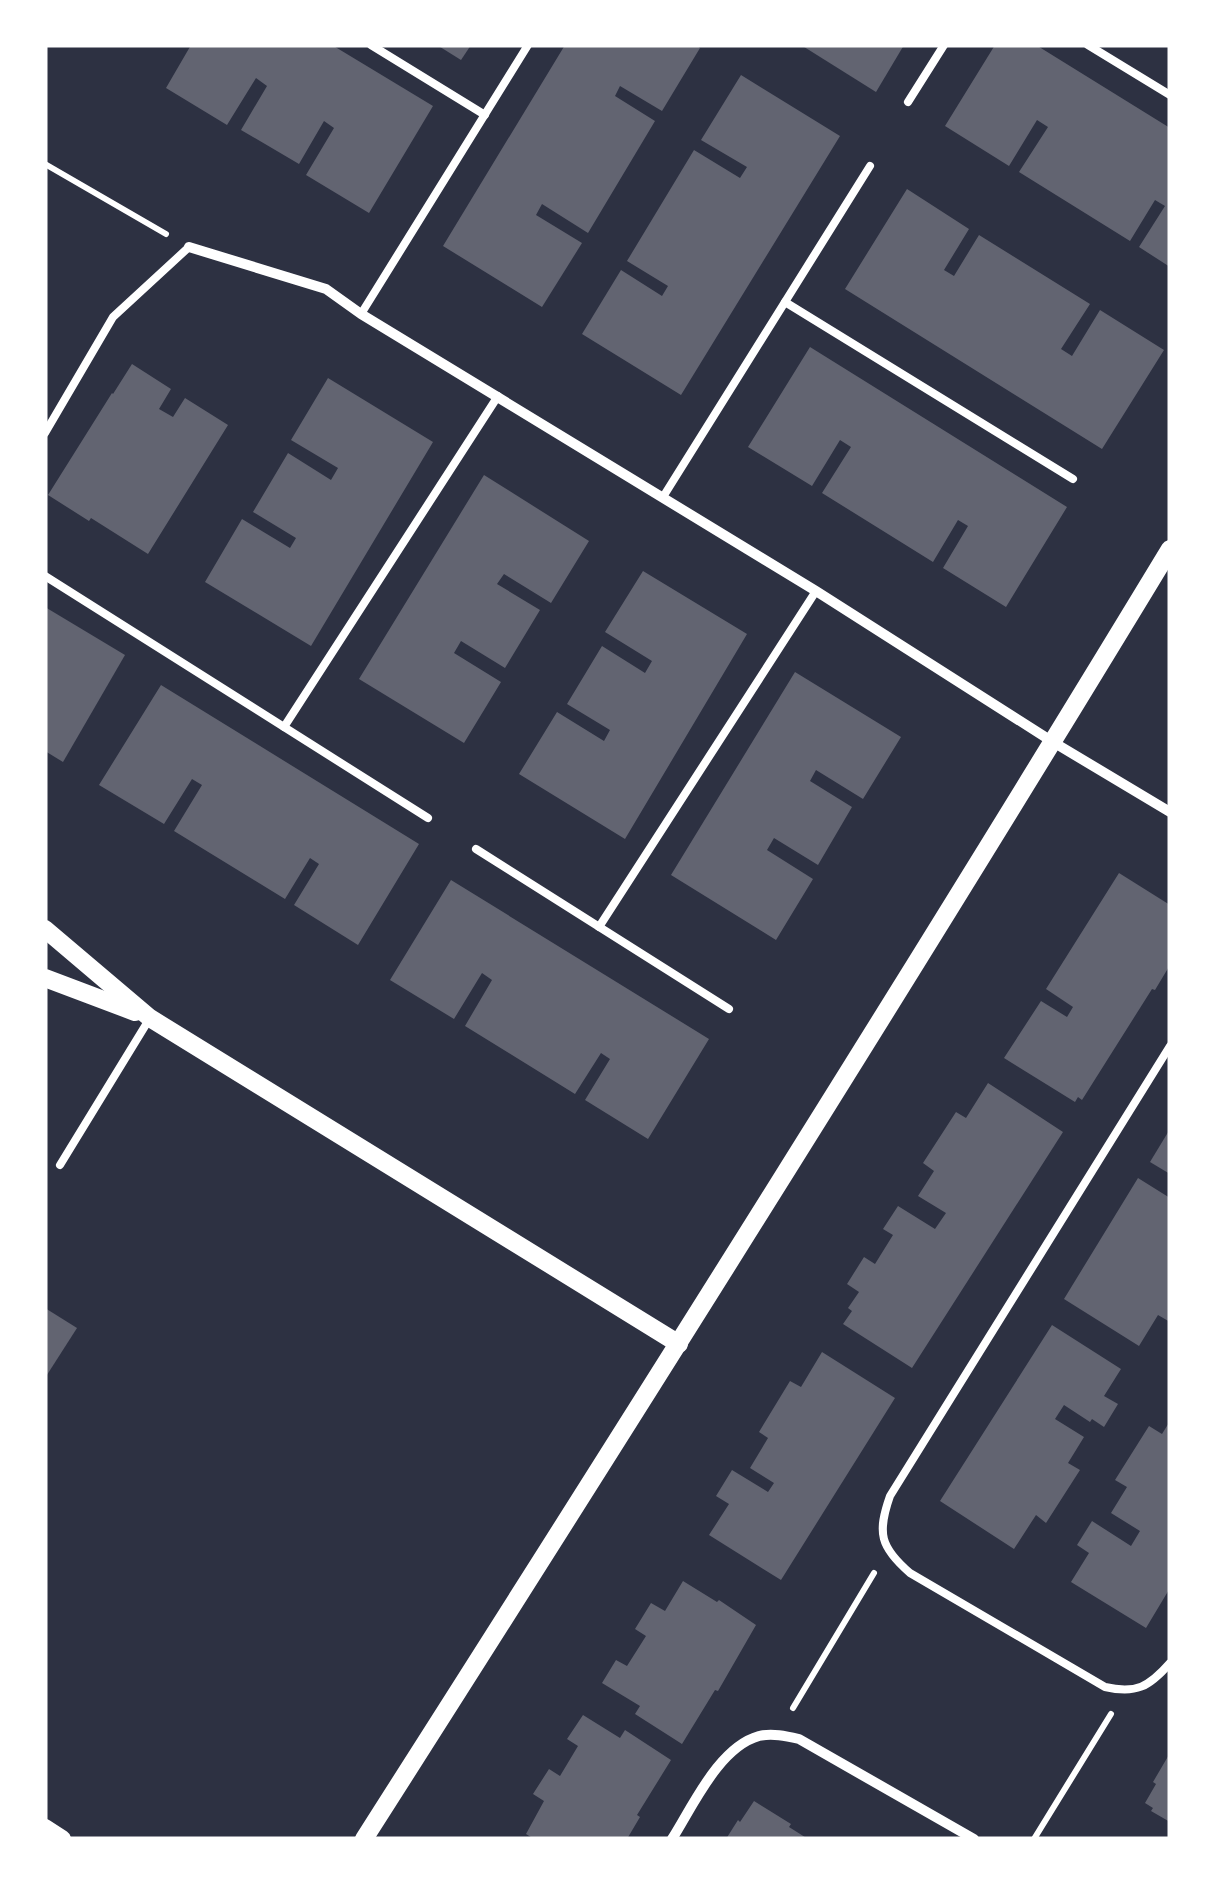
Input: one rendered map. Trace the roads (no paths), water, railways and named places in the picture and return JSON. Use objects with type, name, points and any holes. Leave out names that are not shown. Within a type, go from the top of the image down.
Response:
[{"type":"street","points":[[189,247],[326,290],[1170,812]]},
{"type":"street","points":[[364,1839],[680,1344],[1170,549]]},
{"type":"street","points":[[45,929],[150,1018],[680,1344]]},
{"type":"street","points":[[45,978],[150,1018]]},
{"type":"street","points":[[672,1839],[708,1780],[734,1748],[763,1735],[799,1739],[974,1839]]},
{"type":"street","points":[[45,1828],[62,1839]]},
{"type":"lane","points":[[372,45],[484,115]]},
{"type":"lane","points":[[360,314],[528,45]]},
{"type":"lane","points":[[908,102],[944,45]]},
{"type":"lane","points":[[1088,45],[1170,96]]},
{"type":"lane","points":[[663,497],[870,166]]},
{"type":"lane","points":[[45,432],[113,317],[189,247]]},
{"type":"lane","points":[[785,302],[1073,479]]},
{"type":"lane","points":[[284,727],[498,396]]},
{"type":"lane","points":[[45,576],[428,818]]},
{"type":"lane","points":[[598,926],[816,591]]},
{"type":"lane","points":[[476,849],[729,1009]]},
{"type":"lane","points":[[60,1165],[150,1018]]},
{"type":"lane","points":[[1170,1046],[890,1496],[881,1524],[888,1550],[910,1573],[1105,1687],[1138,1689],[1158,1677],[1170,1663]]}]
